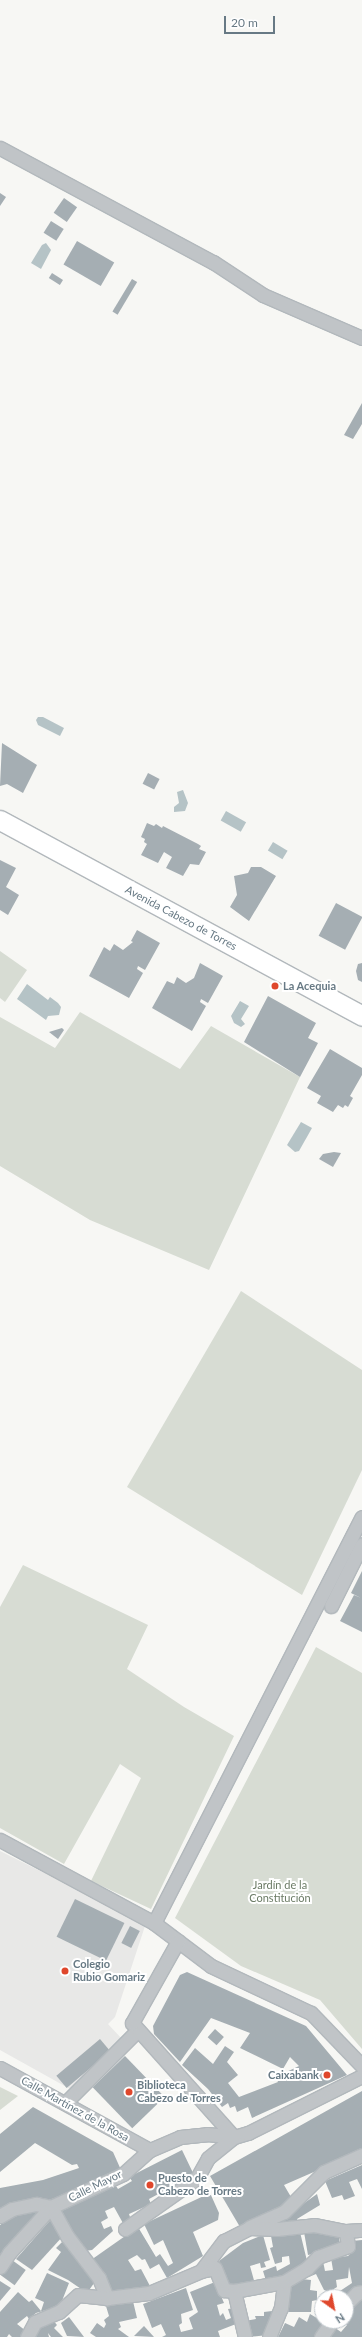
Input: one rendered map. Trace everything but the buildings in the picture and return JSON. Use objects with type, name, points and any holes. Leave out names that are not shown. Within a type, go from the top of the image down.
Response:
[{"type":"street","points":[[0,148],[213,262],[263,295],[362,338]]},
{"type":"street","name":"Avenida Cabezo de Torres","points":[[0,820],[362,1016]]},
{"type":"street","points":[[154,1923],[362,1517]]},
{"type":"street","points":[[330,1606],[362,1544]]},
{"type":"street","points":[[0,1840],[154,1923],[211,1966],[311,2013],[362,2066]]},
{"type":"street","points":[[125,2229],[197,2178],[208,2158],[234,2137],[132,2023],[178,1941]]},
{"type":"street","points":[[65,2103],[138,2030]]},
{"type":"street","name":"Calle Martínez de la Rosa","points":[[0,2068],[150,2150]]},
{"type":"street","name":"Calle Mayor","points":[[51,2207],[123,2174],[150,2150],[180,2137],[207,2134],[234,2137],[248,2132],[362,2076]]},
{"type":"street","points":[[201,2271],[224,2241],[284,2212],[324,2172],[362,2155]]},
{"type":"street","points":[[0,2216],[12,2209],[36,2204],[51,2207],[67,2236],[99,2278],[107,2298]]},
{"type":"street","points":[[0,2267],[9,2253],[51,2207]]},
{"type":"street","points":[[249,2228],[277,2229],[314,2225],[346,2231],[362,2230]]},
{"type":"street","points":[[27,2337],[35,2322],[59,2312],[78,2296],[107,2298],[148,2293],[201,2271],[215,2268],[224,2290],[234,2291],[284,2282],[307,2268],[318,2257],[348,2246],[346,2231]]},
{"type":"street","points":[[269,2337],[281,2308],[284,2282]]},
{"type":"street","points":[[234,2291],[245,2337]]},
{"type":"shaded area","points":[[46,243],[51,250],[41,269],[31,263],[42,245]]},
{"type":"shaded area","points":[[38,717],[43,717],[64,728],[60,736],[38,725],[36,720]]},
{"type":"shaded area","points":[[183,790],[188,803],[185,811],[174,812],[174,807],[179,803],[177,792]]},
{"type":"shaded area","points":[[226,811],[246,822],[241,832],[221,821]]},
{"type":"shaded area","points":[[273,842],[288,851],[282,859],[268,851]]},
{"type":"shaded area","points":[[27,984],[48,1000],[50,997],[58,1003],[61,1007],[59,1015],[48,1016],[46,1020],[17,999]]},
{"type":"shaded area","points":[[240,1001],[249,1006],[241,1019],[245,1024],[241,1027],[234,1023],[231,1016]]},
{"type":"shaded area","points":[[301,1122],[312,1128],[299,1151],[295,1152],[287,1145]]},
{"type":"shaded area","name":"Colegio Rubio Gomariz","points":[[0,1851],[137,1919],[145,1926],[115,2017],[108,2024],[123,2040],[70,2089],[0,2050]]},
{"type":"green space","points":[[0,951],[27,970],[5,1002],[0,998]]},
{"type":"green space","points":[[80,1012],[180,1069],[211,1026],[300,1077],[209,1270],[90,1220],[0,1166],[0,1017],[55,1048]]},
{"type":"green space","points":[[241,1291],[362,1370],[362,1470],[302,1595],[127,1487]]},
{"type":"green space","points":[[23,1565],[148,1625],[127,1669],[184,1707],[234,1736],[151,1909],[91,1881],[141,1778],[120,1764],[64,1864],[0,1828],[0,1607]]},
{"type":"green space","name":"Jardín de la Constitución","points":[[316,1647],[362,1673],[362,2049],[320,2000],[241,1966],[175,1918]]},
{"type":"green space","points":[[0,2087],[18,2096],[0,2110]]},
{"type":"place","name":"La Acequia","points":[[275,986]]},
{"type":"place","name":"Colegio Rubio Gomariz","points":[[65,1971]]},
{"type":"place","name":"Caixabank","points":[[327,2075]]},
{"type":"place","name":"Biblioteca Cabezo de Torres","points":[[129,2092]]},
{"type":"place","name":"Puesto de Cabezo de Torres","points":[[150,2185]]}]
